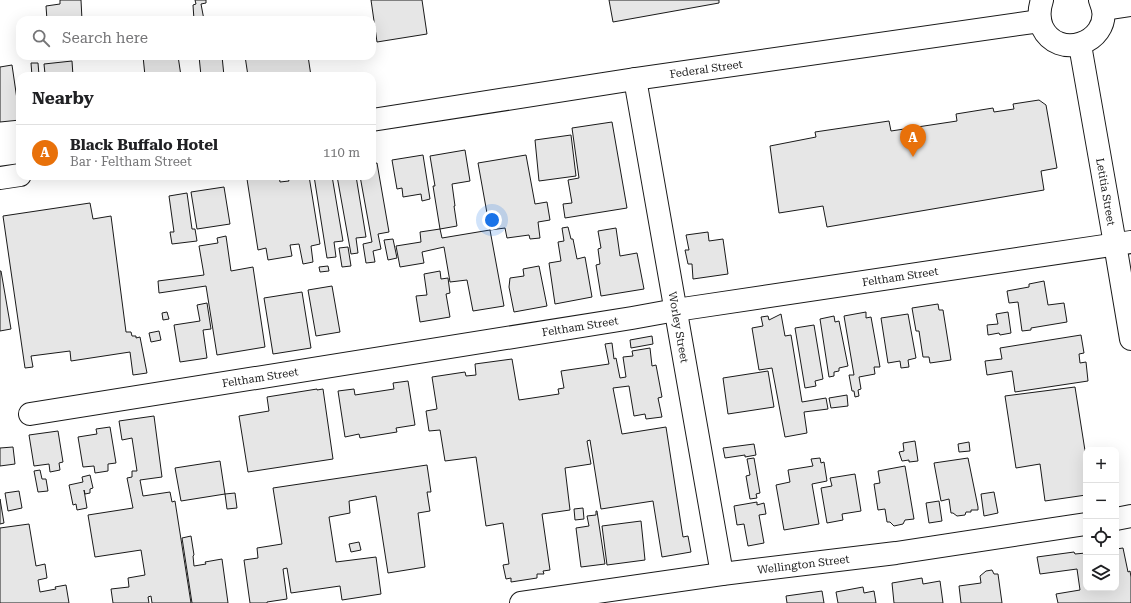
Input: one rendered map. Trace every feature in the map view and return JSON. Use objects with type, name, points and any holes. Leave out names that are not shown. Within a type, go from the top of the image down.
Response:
[{"type":"street","points":[[1041,10],[1045,33],[1055,42],[1067,46],[1080,44],[1090,40],[1098,31],[1102,21],[1101,5],[1131,6]]},
{"type":"street","name":"Federal Street","points":[[376,119],[635,79],[1041,10]]},
{"type":"street","name":"Letitia Street","points":[[1080,44],[1123,243],[1131,340]]},
{"type":"street","name":"Worley Street","points":[[635,79],[722,574]]},
{"type":"street","points":[[0,178],[16,176]]},
{"type":"street","name":"Feltham Street","points":[[30,414],[676,310],[1123,243]]},
{"type":"street","points":[[1119,518],[1131,516]]},
{"type":"street","name":"Wellington Street","points":[[521,603],[722,574],[896,553],[1083,524]]},
{"type":"building","points":[[60,0],[81,0],[82,16],[47,16],[46,6],[60,4]]},
{"type":"building","points":[[195,0],[206,0],[206,3],[201,4],[203,16],[194,16],[193,5],[196,4]]},
{"type":"building","points":[[371,0],[422,0],[427,34],[377,42],[376,16],[373,16]]},
{"type":"building","points":[[609,0],[719,0],[719,3],[613,22]]},
{"type":"building","points":[[143,60],[179,60],[180,72],[145,72]]},
{"type":"building","points":[[199,60],[222,60],[224,72],[201,72]]},
{"type":"building","points":[[246,60],[309,60],[310,72],[247,72]]},
{"type":"building","points":[[72,61],[73,72],[45,72],[44,64]]},
{"type":"building","points":[[31,63],[38,63],[39,72],[32,72]]},
{"type":"building","points":[[12,65],[16,92],[16,120],[0,122],[0,67]]},
{"type":"building","points":[[1039,100],[1046,105],[1057,168],[1041,171],[1044,190],[827,227],[823,206],[779,213],[770,146],[816,137],[815,132],[889,121],[891,131],[957,121],[956,114],[993,108],[994,112],[1014,109],[1013,104]]},
{"type":"building","points":[[612,122],[627,208],[565,218],[563,204],[572,203],[568,180],[579,178],[572,128]]},
{"type":"building","points":[[571,135],[576,176],[539,181],[535,140]]},
{"type":"building","points":[[465,150],[470,181],[452,184],[457,226],[440,229],[430,156]]},
{"type":"building","points":[[423,155],[430,199],[422,201],[421,194],[403,197],[402,188],[397,189],[392,160]]},
{"type":"building","points":[[526,155],[535,204],[547,202],[550,220],[538,222],[540,238],[530,239],[529,235],[507,238],[505,228],[490,230],[478,163]]},
{"type":"building","points":[[376,163],[389,232],[378,234],[381,249],[373,251],[375,262],[366,263],[363,244],[372,242],[361,180],[376,180]]},
{"type":"building","points":[[247,180],[280,180],[280,182],[289,180],[310,180],[320,244],[311,246],[313,262],[303,264],[299,244],[290,245],[292,256],[268,260],[266,248],[258,250]]},
{"type":"building","points":[[315,180],[333,180],[343,241],[334,242],[336,257],[327,258]]},
{"type":"building","points":[[338,180],[357,180],[366,237],[356,238],[358,253],[351,254]]},
{"type":"building","points":[[224,187],[230,224],[197,229],[191,192]]},
{"type":"building","points":[[187,193],[192,229],[195,229],[197,241],[172,244],[170,232],[174,232],[169,196]]},
{"type":"building","points":[[90,203],[93,219],[111,216],[126,332],[131,332],[132,336],[136,336],[136,338],[140,337],[147,373],[133,375],[130,352],[71,361],[70,351],[31,356],[33,367],[25,368],[3,216]]},
{"type":"building","points":[[568,227],[571,239],[573,239],[577,259],[585,257],[592,297],[555,304],[549,263],[561,261],[558,242],[564,241],[562,228]]},
{"type":"building","points":[[616,228],[620,256],[637,253],[644,289],[601,296],[596,265],[600,264],[598,249],[601,248],[598,231]]},
{"type":"building","points":[[440,229],[442,238],[490,230],[504,306],[473,311],[467,280],[450,282],[444,247],[422,252],[424,263],[400,267],[396,246],[421,242],[420,232]]},
{"type":"building","points":[[708,232],[709,241],[723,239],[728,274],[693,279],[692,264],[688,264],[685,250],[689,250],[686,235]]},
{"type":"building","points":[[226,236],[231,271],[253,267],[265,347],[217,355],[206,286],[159,293],[158,281],[204,275],[199,246],[218,243],[217,238]]},
{"type":"building","points":[[393,239],[397,258],[388,260],[384,240]]},
{"type":"building","points":[[348,247],[351,266],[342,267],[339,248]]},
{"type":"building","points":[[328,266],[329,271],[320,272],[319,267]]},
{"type":"building","points":[[539,266],[547,306],[514,312],[509,287],[510,278],[524,276],[523,269]]},
{"type":"building","points":[[0,271],[11,329],[0,331]]},
{"type":"building","points":[[440,271],[441,279],[448,278],[450,293],[446,294],[450,317],[420,322],[416,296],[427,295],[424,274]]},
{"type":"building","points":[[1044,281],[1048,305],[1064,303],[1067,322],[1022,331],[1018,302],[1009,303],[1007,291],[1029,287],[1029,284]]},
{"type":"building","points":[[332,286],[340,332],[316,336],[308,290]]},
{"type":"building","points":[[302,292],[311,348],[273,354],[264,298]]},
{"type":"building","points":[[207,303],[211,329],[203,330],[207,358],[180,362],[174,325],[200,321],[197,305]]},
{"type":"building","points":[[938,304],[939,310],[943,310],[951,360],[930,363],[929,357],[923,357],[919,331],[916,331],[912,308]]},
{"type":"building","points":[[167,312],[169,319],[163,320],[162,313]]},
{"type":"building","points":[[866,312],[866,318],[871,317],[880,367],[874,367],[875,374],[859,377],[861,389],[858,390],[859,396],[855,397],[854,391],[852,391],[849,375],[854,375],[844,316]]},
{"type":"building","points":[[1008,312],[1011,333],[988,335],[987,325],[998,324],[996,314]]},
{"type":"building","points":[[781,314],[785,336],[791,335],[802,402],[826,398],[828,409],[804,412],[807,433],[785,437],[772,368],[759,370],[752,328],[763,326],[761,317],[768,316],[769,320]]},
{"type":"building","points":[[908,314],[916,358],[908,360],[909,367],[901,368],[900,361],[888,363],[881,318]]},
{"type":"building","points":[[834,316],[835,322],[839,321],[848,366],[839,368],[839,371],[834,372],[834,376],[829,377],[820,319]]},
{"type":"building","points":[[814,325],[823,379],[815,381],[816,386],[805,388],[795,328]]},
{"type":"building","points":[[159,331],[161,340],[151,342],[149,333]]},
{"type":"building","points":[[1081,335],[1084,353],[1079,354],[1080,363],[1086,362],[1088,381],[1015,392],[1012,371],[987,375],[985,361],[1002,359],[1000,348]]},
{"type":"building","points":[[652,336],[653,344],[631,348],[630,340]]},
{"type":"building","points":[[612,343],[614,359],[616,358],[620,378],[626,377],[623,357],[633,356],[632,351],[650,348],[652,366],[656,365],[662,397],[658,398],[662,417],[646,419],[645,414],[634,416],[629,386],[613,388],[622,434],[666,427],[683,537],[688,536],[691,552],[662,557],[653,501],[601,509],[590,440],[587,441],[591,464],[565,468],[570,510],[542,514],[550,570],[543,571],[544,574],[537,574],[537,578],[511,582],[511,578],[506,579],[503,565],[509,564],[503,523],[486,526],[476,457],[445,461],[440,430],[429,431],[426,411],[437,409],[432,377],[465,372],[466,376],[476,375],[475,364],[512,359],[519,400],[559,394],[558,389],[564,388],[561,371],[609,364],[605,344]]},
{"type":"building","points":[[768,371],[774,407],[728,414],[723,378]]},
{"type":"building","points":[[408,381],[415,425],[396,428],[397,432],[360,438],[359,434],[345,437],[338,391],[354,389],[355,395],[394,389],[393,383]]},
{"type":"building","points":[[1075,387],[1084,447],[1083,447],[1083,495],[1045,501],[1040,464],[1016,468],[1005,396]]},
{"type":"building","points":[[323,389],[333,459],[248,472],[239,416],[269,411],[267,397]]},
{"type":"building","points":[[847,395],[848,406],[831,408],[829,398]]},
{"type":"building","points":[[154,416],[162,477],[140,480],[143,496],[170,492],[172,502],[175,501],[191,603],[152,603],[151,596],[148,597],[149,603],[113,603],[111,589],[129,587],[128,578],[145,575],[141,550],[95,557],[88,515],[133,508],[127,478],[132,477],[132,471],[137,471],[132,438],[122,440],[119,421]]},
{"type":"building","points":[[110,427],[116,463],[108,464],[108,471],[95,473],[94,466],[83,467],[78,437],[97,434],[96,429]]},
{"type":"building","points":[[58,431],[63,462],[59,463],[60,470],[50,472],[49,464],[34,466],[29,435]]},
{"type":"building","points":[[915,441],[918,461],[902,461],[899,452],[904,451],[903,443]]},
{"type":"building","points":[[969,442],[970,451],[959,452],[958,444]]},
{"type":"building","points":[[754,444],[756,455],[725,458],[723,448]]},
{"type":"building","points":[[13,447],[15,464],[0,466],[0,448]]},
{"type":"building","points":[[754,458],[760,493],[756,494],[757,498],[750,499],[746,476],[750,475],[747,459]]},
{"type":"building","points":[[820,458],[821,463],[824,462],[827,481],[812,484],[819,524],[784,530],[776,485],[790,482],[788,470],[813,466],[811,459]]},
{"type":"building","points":[[968,458],[978,510],[971,510],[971,512],[966,512],[965,515],[957,516],[951,513],[949,499],[941,501],[934,463]]},
{"type":"building","points":[[220,461],[225,494],[181,501],[175,468]]},
{"type":"building","points":[[427,465],[431,492],[427,492],[430,511],[418,513],[425,567],[388,573],[376,496],[349,501],[350,513],[329,517],[336,562],[376,557],[381,594],[342,600],[340,586],[291,593],[287,568],[283,569],[287,599],[267,603],[250,603],[244,560],[258,558],[257,548],[282,544],[273,488]]},
{"type":"building","points":[[905,466],[914,519],[905,520],[903,524],[894,526],[890,522],[887,522],[885,509],[878,510],[874,484],[880,483],[878,471]]},
{"type":"building","points":[[40,470],[42,479],[46,479],[48,491],[38,492],[34,471]]},
{"type":"building","points":[[855,474],[861,511],[842,514],[843,520],[827,523],[821,488],[832,486],[830,478]]},
{"type":"building","points":[[90,475],[93,488],[90,489],[90,493],[85,494],[84,490],[87,508],[77,510],[76,504],[73,505],[69,485],[83,482],[82,477]]},
{"type":"building","points":[[19,491],[22,508],[8,511],[5,493]]},
{"type":"building","points":[[994,492],[998,513],[984,516],[981,494]]},
{"type":"building","points":[[235,493],[237,508],[227,509],[225,494]]},
{"type":"building","points":[[0,499],[4,523],[0,524]]},
{"type":"building","points":[[939,501],[942,521],[929,523],[926,503]]},
{"type":"building","points":[[757,502],[757,505],[764,503],[766,514],[759,515],[764,543],[748,546],[744,524],[737,525],[734,506]]},
{"type":"building","points":[[583,508],[584,519],[575,520],[574,509]]},
{"type":"building","points":[[596,511],[605,564],[581,567],[576,528],[589,526],[587,516],[596,515]]},
{"type":"building","points":[[641,521],[645,560],[607,565],[602,526]]},
{"type":"building","points":[[29,524],[36,566],[45,564],[47,578],[38,580],[40,592],[56,589],[55,587],[66,585],[69,603],[0,603],[0,528]]},
{"type":"building","points":[[191,536],[194,566],[206,564],[205,562],[222,559],[228,603],[192,603],[182,538]]},
{"type":"building","points":[[359,542],[361,550],[351,552],[349,544]]},
{"type":"building","points":[[1123,548],[1128,572],[1130,571],[1131,603],[1058,603],[1056,594],[1080,590],[1077,569],[1040,574],[1037,557],[1074,552],[1075,554],[1083,553],[1083,591],[1119,591],[1119,549]]},
{"type":"building","points":[[992,570],[994,574],[998,574],[1002,603],[961,603],[959,586],[981,583],[980,576],[986,571]]},
{"type":"building","points":[[922,578],[923,584],[940,581],[943,603],[894,603],[892,583]]},
{"type":"building","points":[[863,587],[864,593],[874,591],[876,603],[838,603],[836,592]]},
{"type":"building","points":[[822,591],[824,603],[787,603],[786,596]]},
{"type":"place","name":"Black Buffalo Hotel","points":[[913,157]]}]
